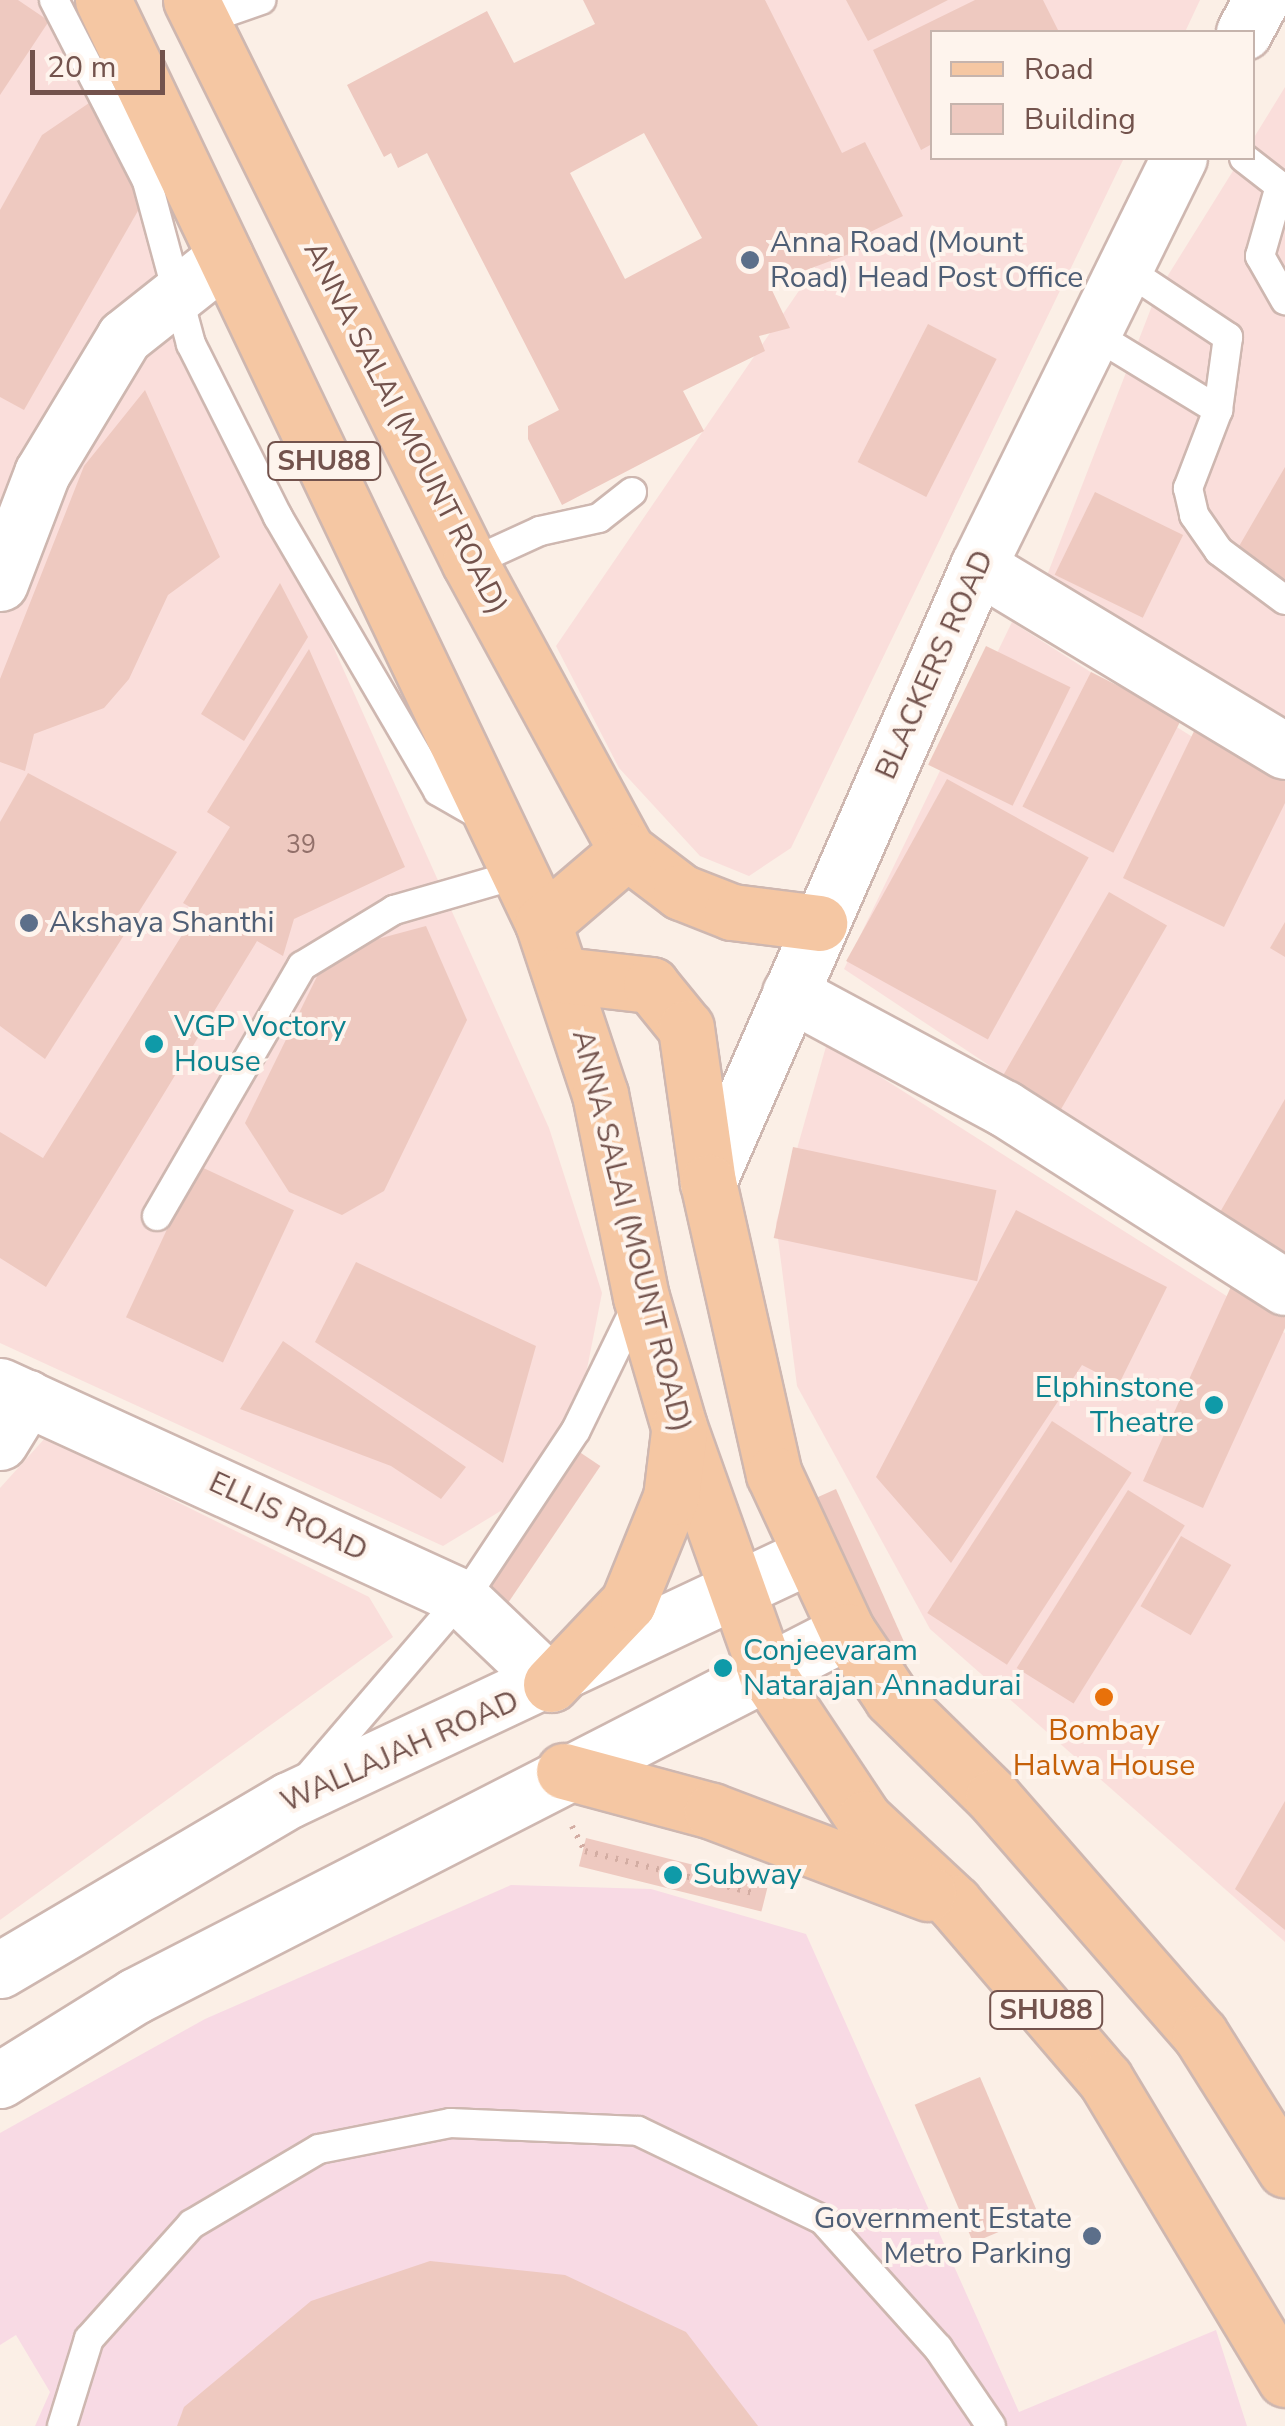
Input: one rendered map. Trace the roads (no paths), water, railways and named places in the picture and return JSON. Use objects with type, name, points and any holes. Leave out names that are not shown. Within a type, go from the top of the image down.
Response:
[{"type":"main road","name":"ANNA SALAI (MOUNT ROAD)","points":[[103,0],[544,924],[600,1094],[641,1297],[679,1427],[766,1672],[864,1819],[954,1903],[1105,2079],[1285,2379]]},
{"type":"main road","points":[[1245,30],[1261,0]]},
{"type":"main road","name":"ANNA SALAI (MOUNT ROAD)","points":[[196,11],[470,563],[627,851]]},
{"type":"main road","name":"BLACKERS ROAD","points":[[708,1182],[978,566],[1178,160]]},
{"type":"main road","points":[[0,583],[21,466],[124,337],[177,287],[226,256]]},
{"type":"main road","points":[[978,566],[1285,751]]},
{"type":"main road","points":[[544,924],[627,851],[681,892],[732,912],[819,923]]},
{"type":"main road","points":[[563,974],[651,985],[686,1028],[708,1182]]},
{"type":"main road","points":[[790,993],[1004,1108],[1285,1287]]},
{"type":"main road","name":"SHU88","points":[[708,1182],[774,1474],[847,1631],[892,1698],[993,1797],[1200,2034],[1285,2169]]},
{"type":"main road","name":"ELLIS ROAD","points":[[9,1409],[459,1596],[551,1684]]},
{"type":"main road","points":[[551,1684],[628,1603],[671,1497],[679,1427]]},
{"type":"main road","name":"WALLAJAH ROAD","points":[[0,1970],[289,1800],[551,1684],[741,1594],[810,1555]]},
{"type":"main road","points":[[0,2080],[135,1996],[556,1776],[847,1631]]},
{"type":"main road","points":[[556,1776],[712,1811],[954,1903]]},
{"type":"lane","points":[[54,0],[146,180],[190,344],[384,710],[438,791],[510,849],[394,910],[302,966],[158,1216]]},
{"type":"lane","points":[[196,11],[261,0]]},
{"type":"lane","points":[[1247,160],[1270,173],[1283,202],[1260,256],[1285,300]]},
{"type":"lane","points":[[1124,268],[1228,338],[1218,410],[1188,488],[1194,516],[1218,550],[1285,600]]},
{"type":"lane","points":[[1092,333],[1218,410]]},
{"type":"lane","points":[[470,563],[540,530],[600,518],[632,492]]},
{"type":"lane","points":[[289,1800],[459,1596],[576,1430],[641,1297]]},
{"type":"lane","points":[[62,2426],[89,2339],[192,2224],[320,2149],[450,2123],[638,2132],[823,2220],[938,2348],[991,2426]]},
{"type":"place","name":"Anna Road (Mount Road) Head Post Office","points":[[750,260]]},
{"type":"place","name":"Akshaya Shanthi","points":[[29,923]]},
{"type":"place","name":"VGP Voctory House","points":[[154,1044]]},
{"type":"place","name":"Elphinstone Theatre","points":[[1214,1405]]},
{"type":"place","name":"Conjeevaram Natarajan Annadurai","points":[[723,1668]]},
{"type":"place","name":"Bombay Halwa House","points":[[1104,1697]]},
{"type":"place","name":"Subway","points":[[673,1875]]},
{"type":"place","name":"Government Estate Metro Parking","points":[[1092,2236]]}]
